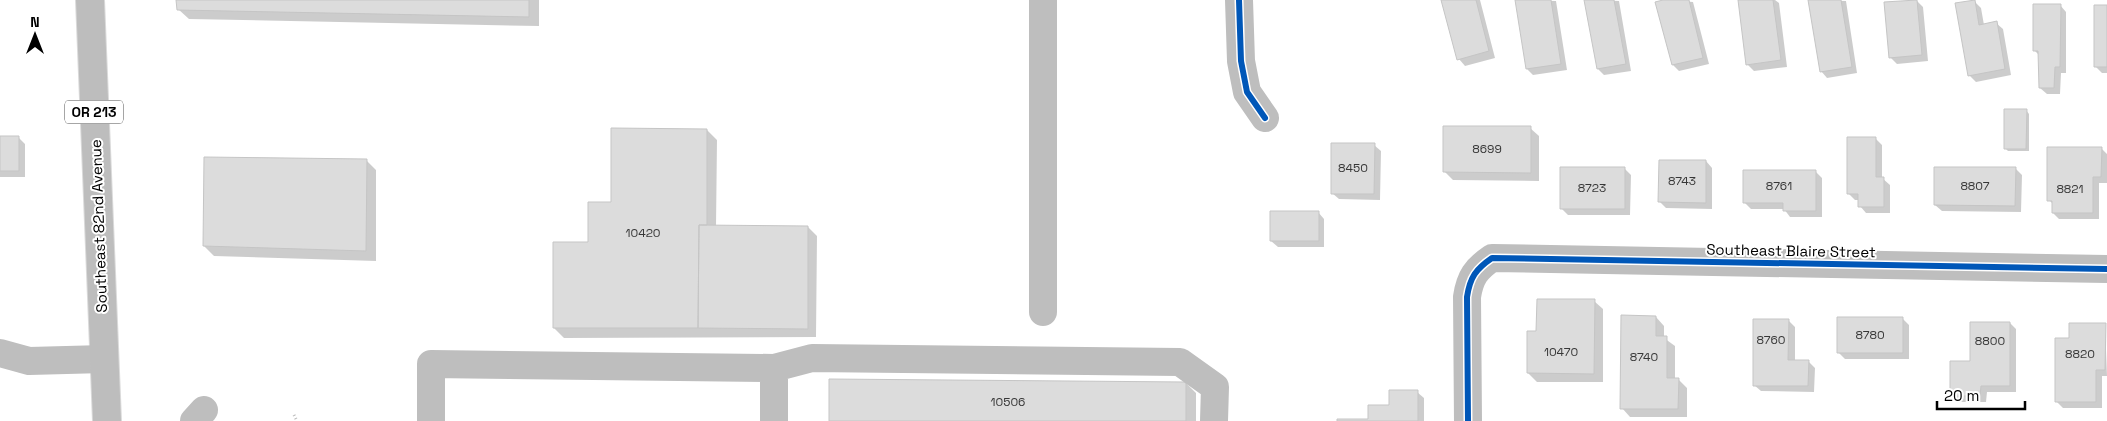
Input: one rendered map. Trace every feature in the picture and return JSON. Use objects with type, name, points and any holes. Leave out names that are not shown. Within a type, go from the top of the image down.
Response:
[{"type":"main road","name":"Southeast 82nd Avenue","points":[[90,0],[107,421]]},
{"type":"street","points":[[1043,0],[1043,312]]},
{"type":"street","points":[[1239,0],[1241,61],[1247,92],[1265,118]]},
{"type":"street","name":"Southeast Blaire Street","points":[[1468,421],[1467,297],[1470,280],[1478,268],[1492,258],[2107,268]]},
{"type":"street","points":[[0,353],[29,361],[104,359]]},
{"type":"street","points":[[431,421],[431,364],[774,368],[812,358],[1180,362],[1215,387],[1214,421]]},
{"type":"street","points":[[774,368],[774,421]]},
{"type":"path","points":[[294,415],[297,421]]},
{"type":"building","points":[[176,0],[529,0],[529,17],[177,10]]},
{"type":"building","points":[[1441,0],[1476,0],[1489,51],[1457,60]]},
{"type":"building","points":[[1515,0],[1551,0],[1561,64],[1526,69]]},
{"type":"building","points":[[1584,0],[1614,0],[1626,64],[1597,69]]},
{"type":"building","points":[[1663,0],[1689,0],[1703,58],[1672,65],[1655,2]]},
{"type":"building","points":[[1738,0],[1773,0],[1781,60],[1746,65]]},
{"type":"building","points":[[1808,0],[1841,0],[1852,67],[1820,72]]},
{"type":"building","points":[[1917,0],[1922,55],[1889,58],[1884,2]]},
{"type":"building","points":[[1975,0],[1979,25],[1997,21],[2005,69],[1968,76],[1955,3]]},
{"type":"building","points":[[2033,4],[2061,4],[2060,67],[2055,67],[2054,88],[2039,88],[2038,51],[2033,51]]},
{"type":"building","points":[[2094,5],[2107,5],[2107,67],[2094,67]]},
{"type":"building","points":[[2004,109],[2027,109],[2026,149],[2004,149]]},
{"type":"building","points":[[1443,126],[1531,126],[1531,173],[1443,172]]},
{"type":"building","points":[[611,128],[707,129],[707,225],[699,225],[698,328],[553,328],[553,242],[588,242],[588,202],[611,202]]},
{"type":"building","points":[[0,136],[19,136],[19,171],[0,171]]},
{"type":"building","points":[[1847,137],[1876,137],[1876,177],[1884,177],[1884,207],[1858,207],[1858,194],[1847,194]]},
{"type":"building","points":[[1331,143],[1375,143],[1374,194],[1331,194]]},
{"type":"building","points":[[2047,147],[2102,147],[2101,177],[2093,177],[2093,213],[2052,213],[2052,201],[2047,201]]},
{"type":"building","points":[[204,157],[367,159],[366,251],[203,246]]},
{"type":"building","points":[[1659,160],[1706,160],[1706,203],[1658,202]]},
{"type":"building","points":[[1560,167],[1625,167],[1625,209],[1560,209]]},
{"type":"building","points":[[1934,167],[2016,167],[2015,206],[1934,205]]},
{"type":"building","points":[[1743,170],[1816,170],[1816,211],[1783,211],[1783,203],[1743,203]]},
{"type":"building","points":[[1270,211],[1319,211],[1319,241],[1270,241]]},
{"type":"building","points":[[699,225],[808,226],[808,329],[698,328]]},
{"type":"building","points":[[1537,299],[1595,299],[1594,374],[1527,373],[1527,331],[1536,331]]},
{"type":"building","points":[[1621,315],[1656,316],[1656,336],[1667,336],[1667,378],[1679,378],[1678,409],[1620,409]]},
{"type":"building","points":[[1837,317],[1903,317],[1903,353],[1837,353]]},
{"type":"building","points":[[1753,319],[1789,319],[1788,360],[1809,360],[1808,386],[1753,386]]},
{"type":"building","points":[[1970,322],[2010,322],[2010,386],[1981,386],[1980,396],[1950,396],[1950,361],[1970,361]]},
{"type":"building","points":[[2069,323],[2106,323],[2105,370],[2096,370],[2096,402],[2055,402],[2055,338],[2069,338]]},
{"type":"building","points":[[829,379],[1186,382],[1186,421],[829,421]]},
{"type":"building","points":[[1389,390],[1418,390],[1418,421],[1337,421],[1337,419],[1368,419],[1368,405],[1389,405]]},
{"type":"cycle path","points":[[1239,0],[1241,61],[1247,92],[1265,118]]},
{"type":"cycle path","points":[[1468,421],[1467,297],[1475,274],[1492,258],[2107,269]]}]
